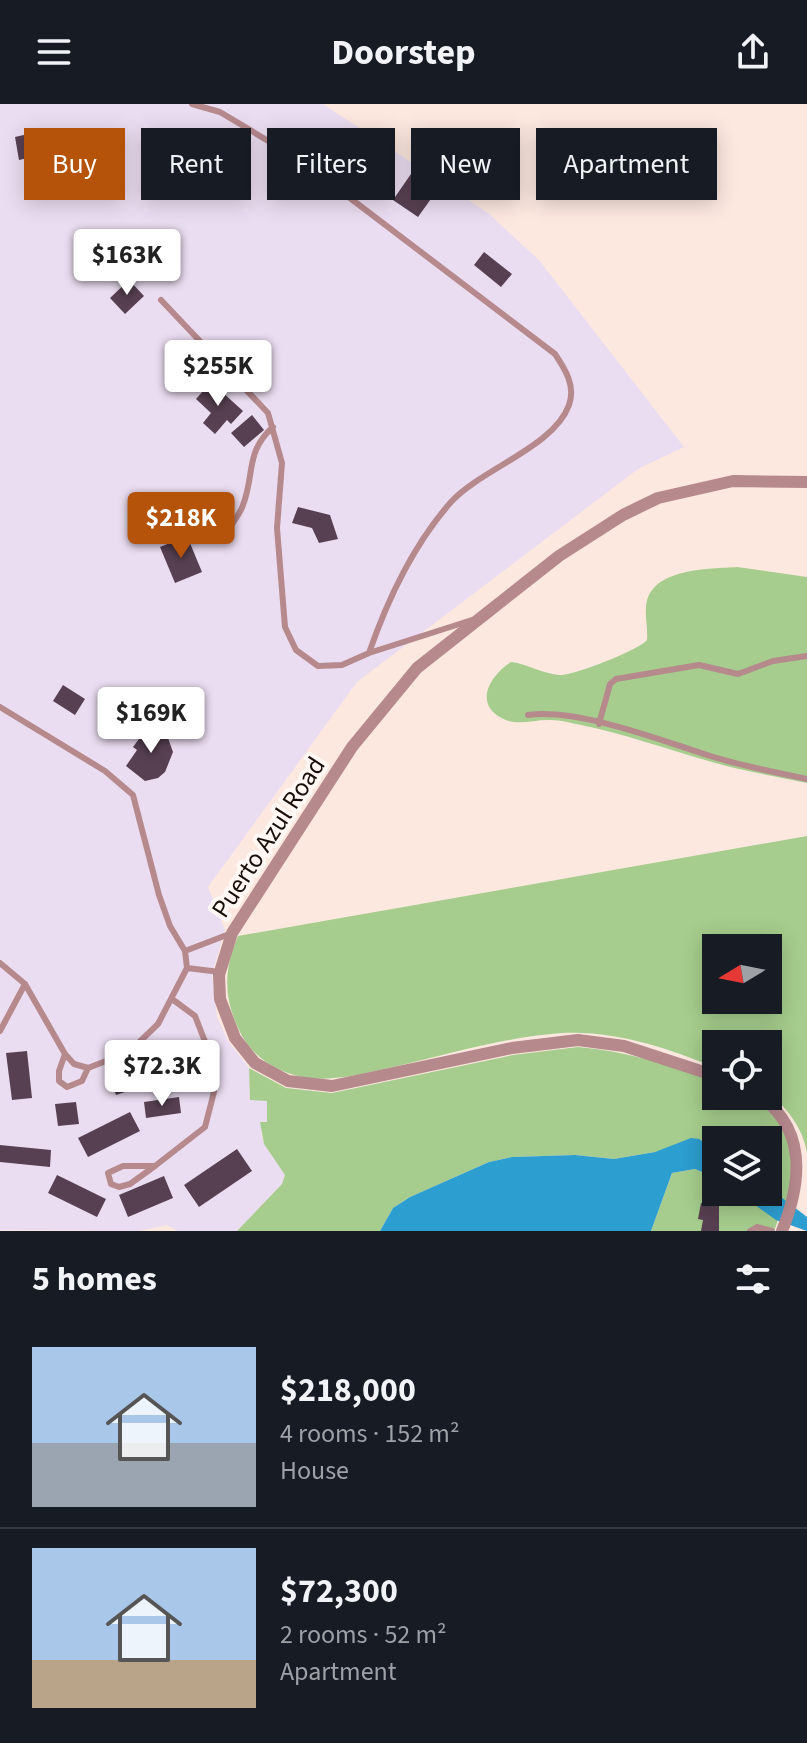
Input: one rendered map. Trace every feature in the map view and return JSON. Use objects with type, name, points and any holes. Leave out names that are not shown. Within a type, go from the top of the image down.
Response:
[{"type":"street","name":"Puerto Azul Road","points":[[702,1071],[624,1046],[578,1040],[512,1048],[332,1086],[288,1081],[255,1063],[235,1038],[220,999],[220,972],[232,933],[352,747],[417,668],[559,556],[623,515],[658,498],[733,481],[807,482]]},
{"type":"street","points":[[777,1110],[794,1134],[801,1162],[798,1192],[782,1231]]},
{"type":"lane","points":[[192,104],[220,112],[300,160],[555,354],[570,378],[570,404],[553,429],[452,501],[414,555],[379,623],[369,653]]},
{"type":"lane","points":[[161,300],[268,413],[282,463],[277,528],[285,627],[296,650],[318,666],[342,665],[369,653],[481,617]]},
{"type":"lane","points":[[226,533],[243,506],[253,454],[260,438],[273,427]]},
{"type":"lane","points":[[599,724],[610,684],[616,679],[699,665],[738,674],[773,661],[807,656]]},
{"type":"lane","points":[[0,707],[105,771],[133,795],[159,895],[170,926],[185,951],[187,968],[158,1024],[129,1052],[88,1068],[74,1064],[65,1054],[25,984],[0,963]]},
{"type":"lane","points":[[528,715],[544,714],[599,724],[706,755],[807,779]]},
{"type":"lane","points":[[185,951],[232,933]]},
{"type":"lane","points":[[187,968],[220,972]]},
{"type":"lane","points":[[0,1031],[25,984]]},
{"type":"lane","points":[[155,1166],[123,1166],[108,1173],[111,1184],[119,1187],[130,1184],[155,1166],[205,1127],[214,1092],[211,1057],[195,1016],[172,999]]},
{"type":"lane","points":[[65,1054],[59,1081],[67,1087],[82,1081],[88,1068]]},
{"type":"lane","points":[[750,1231],[757,1227],[772,1231]]},
{"type":"shaded area","points":[[0,104],[323,104],[359,128],[267,128],[267,200],[395,200],[395,152],[411,162],[411,200],[468,200],[488,213],[539,260],[684,447],[638,469],[357,682],[208,887],[225,930],[212,974],[217,1017],[228,1041],[249,1068],[250,1100],[267,1100],[267,1122],[261,1133],[264,1144],[285,1175],[282,1184],[237,1231],[177,1231],[167,1225],[139,1231],[0,1230]]},
{"type":"green space","points":[[737,567],[807,577],[807,783],[730,767],[566,722],[511,722],[491,710],[487,702],[489,687],[498,673],[511,662],[560,675],[606,661],[647,640],[646,608],[649,595],[657,585],[682,573]]},
{"type":"green space","points":[[807,836],[807,1153],[802,1135],[782,1105],[782,1030],[702,1030],[702,1063],[621,1037],[562,1033],[497,1042],[341,1077],[311,1078],[278,1069],[251,1049],[239,1030],[230,1006],[227,983],[238,936]]},
{"type":"green space","points":[[578,1047],[631,1055],[702,1078],[702,1110],[768,1110],[780,1126],[702,1126],[702,1144],[614,1159],[575,1155],[512,1157],[489,1162],[410,1197],[393,1208],[380,1231],[237,1231],[282,1184],[285,1175],[264,1144],[260,1122],[267,1122],[267,1101],[250,1100],[249,1068],[286,1088],[332,1093],[513,1055]]},
{"type":"green space","points":[[782,1128],[792,1154],[793,1167],[791,1188],[785,1202],[782,1199]]},
{"type":"green space","points":[[695,1169],[702,1172],[702,1206],[758,1206],[778,1220],[774,1231],[651,1231],[672,1173]]},
{"type":"water","points":[[691,1138],[702,1141],[702,1172],[695,1169],[672,1173],[651,1231],[380,1231],[393,1208],[410,1197],[489,1162],[512,1157],[575,1155],[614,1159],[655,1152]]},
{"type":"water","points":[[782,1198],[807,1217],[807,1231],[776,1220],[756,1206],[782,1206]]},
{"type":"building","points":[[24,135],[24,159],[19,160],[15,137]]},
{"type":"building","points":[[411,174],[411,200],[430,200],[418,217],[393,200]]},
{"type":"building","points":[[484,252],[512,274],[501,287],[474,265]]},
{"type":"building","points":[[129,280],[144,296],[125,314],[110,298]]},
{"type":"building","points":[[211,382],[243,411],[231,424],[227,420],[215,434],[203,423],[211,413],[196,399]]},
{"type":"building","points":[[252,415],[264,430],[244,447],[231,433]]},
{"type":"building","points":[[298,507],[330,515],[338,539],[319,543],[312,528],[292,523]]},
{"type":"building","points":[[187,536],[202,572],[175,583],[160,547]]},
{"type":"building","points":[[63,685],[85,699],[75,715],[53,701]]},
{"type":"building","points":[[151,723],[168,738],[173,752],[165,772],[158,778],[145,781],[126,766],[137,750],[133,747]]},
{"type":"building","points":[[180,1047],[189,1062],[159,1080],[150,1064]]},
{"type":"building","points":[[27,1051],[32,1098],[12,1100],[6,1053]]},
{"type":"building","points":[[130,1069],[137,1088],[116,1095],[109,1076]]},
{"type":"building","points":[[179,1097],[181,1113],[146,1118],[144,1102]]},
{"type":"building","points":[[76,1102],[79,1124],[58,1126],[55,1104]]},
{"type":"building","points":[[130,1112],[140,1131],[88,1157],[78,1138]]},
{"type":"building","points":[[0,1145],[51,1150],[50,1167],[0,1162]]},
{"type":"building","points":[[237,1149],[252,1171],[199,1207],[184,1185]]},
{"type":"building","points":[[57,1175],[106,1199],[97,1217],[48,1193]]},
{"type":"building","points":[[164,1176],[173,1198],[128,1217],[119,1195]]},
{"type":"building","points":[[701,1203],[702,1206],[719,1206],[719,1231],[701,1231],[703,1220],[698,1219]]}]
